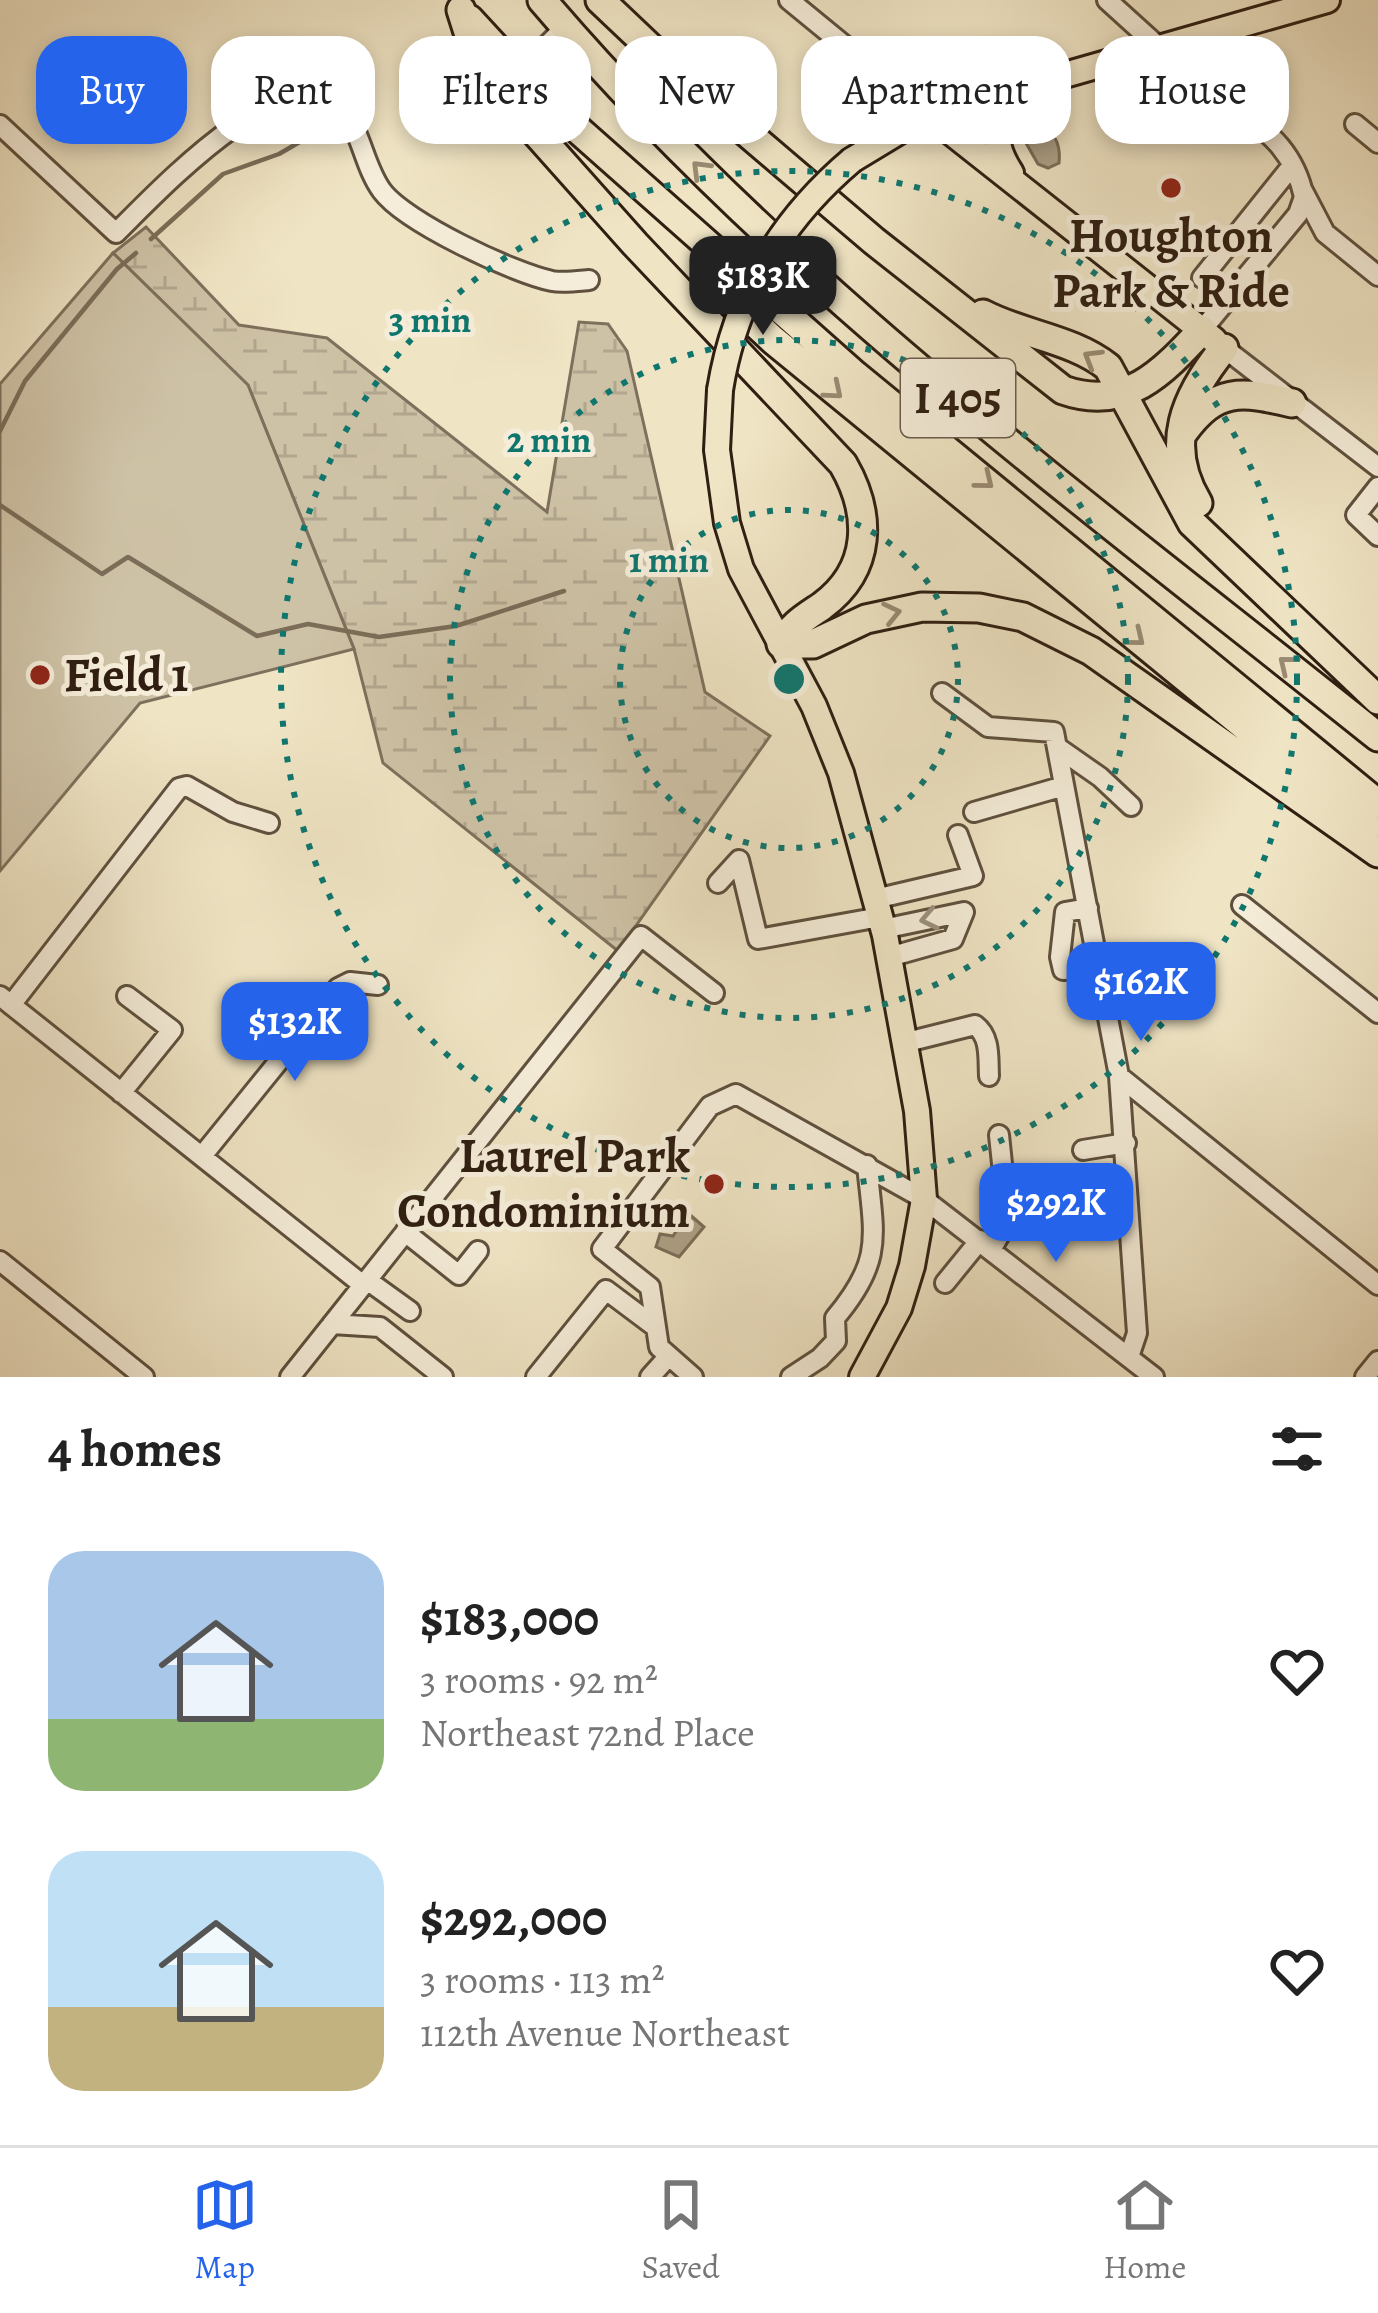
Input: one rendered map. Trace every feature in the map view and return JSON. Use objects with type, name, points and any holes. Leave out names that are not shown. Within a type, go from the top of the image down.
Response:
[{"type":"highway","name":"I 405","points":[[542,0],[746,214],[854,310],[1378,737]]},
{"type":"highway","points":[[600,0],[677,73],[920,278],[1063,390],[1102,398],[1124,393],[1213,339]]},
{"type":"highway","name":"I 405","points":[[457,5],[485,36]]},
{"type":"highway","points":[[457,5],[481,70],[635,244],[844,464],[856,486],[866,532],[850,577],[822,606],[795,621],[781,644]]},
{"type":"highway","name":"I 405","points":[[591,140],[855,375],[1378,804]]},
{"type":"highway","points":[[704,243],[728,298],[773,340],[1378,835]]},
{"type":"highway","points":[[920,278],[1004,326],[1089,353],[1114,374],[1192,523],[1378,700]]},
{"type":"highway","points":[[1213,339],[1189,395],[1183,433],[1184,470],[1198,502],[1273,580],[1378,677]]},
{"type":"highway","points":[[1183,433],[1210,404],[1228,396],[1241,393],[1292,403]]},
{"type":"highway","points":[[781,644],[813,644],[866,619],[922,607],[979,608],[1022,617],[1091,651],[1378,853]]},
{"type":"main road","points":[[1206,36],[1328,0]]},
{"type":"main road","points":[[862,1377],[899,1308],[924,1198],[907,1042],[879,915],[828,736],[741,569],[727,523],[717,450],[720,390],[740,311],[764,261],[805,205],[853,160],[879,144]]},
{"type":"main road","points":[[966,144],[1213,339]]},
{"type":"main road","points":[[997,144],[1019,185]]},
{"type":"street","points":[[789,0],[833,36]]},
{"type":"street","points":[[1107,0],[1147,36]]},
{"type":"street","points":[[556,36],[565,27]]},
{"type":"street","points":[[0,125],[116,233],[225,132],[269,108],[309,94],[331,100],[346,112],[369,171],[400,209],[463,244],[553,281],[589,280]]},
{"type":"street","points":[[1355,124],[1378,143]]},
{"type":"street","points":[[1278,144],[1324,233],[1378,276]]},
{"type":"street","points":[[1202,278],[1292,167]]},
{"type":"street","points":[[1302,189],[1298,214],[1213,339],[1378,467]]},
{"type":"street","points":[[1378,488],[1356,515],[1378,536]]},
{"type":"street","points":[[942,693],[988,727],[1055,740],[1131,806]]},
{"type":"street","points":[[1055,740],[1119,1076],[1137,1333],[1129,1357]]},
{"type":"street","points":[[269,823],[233,812],[187,786],[179,788],[6,1000],[365,1282],[410,1311]]},
{"type":"street","points":[[974,812],[1064,786]]},
{"type":"street","points":[[879,915],[973,876],[958,836]]},
{"type":"street","points":[[718,884],[739,860],[758,939],[879,915],[964,912],[953,939],[889,957]]},
{"type":"street","points":[[1242,905],[1378,1013]]},
{"type":"street","points":[[1088,908],[1065,913],[1060,957],[1063,970],[1101,968]]},
{"type":"street","points":[[290,1377],[640,936],[714,993]]},
{"type":"street","points":[[202,1156],[338,988],[350,982],[378,986]]},
{"type":"street","points":[[121,1093],[172,1030],[127,996]]},
{"type":"street","points":[[907,1042],[975,1025],[987,1043],[989,1076]]},
{"type":"street","points":[[1119,1076],[1378,1285]]},
{"type":"street","points":[[693,1377],[659,1347],[650,1287],[602,1249],[710,1106],[736,1094],[924,1198],[1154,1377]]},
{"type":"street","points":[[945,1283],[1008,1221],[999,1136]]},
{"type":"street","points":[[1083,1150],[1126,1144]]},
{"type":"street","points":[[791,1377],[836,1341],[835,1318],[860,1289],[875,1249],[867,1165]]},
{"type":"street","points":[[405,1232],[459,1275],[478,1251]]},
{"type":"street","points":[[0,1261],[144,1377]]},
{"type":"street","points":[[536,1377],[606,1290],[654,1326]]},
{"type":"street","points":[[332,1324],[380,1327],[443,1377]]},
{"type":"street","points":[[650,1377],[668,1357]]},
{"type":"street","points":[[1365,1377],[1378,1360]]},
{"type":"green space","points":[[146,227],[239,325],[327,338],[547,512],[579,322],[608,324],[627,351],[705,692],[770,736],[618,951],[383,763],[354,649],[248,385],[113,253]]},
{"type":"green space","points":[[113,253],[248,385],[354,649],[140,703],[0,871],[0,384]]},
{"type":"shaded area","points":[[1027,144],[1058,144],[1059,163],[1048,168],[1038,164]]},
{"type":"shaded area","points":[[688,1213],[704,1227],[679,1257],[656,1247],[660,1234],[673,1236]]},
{"type":"waterway","points":[[151,239],[223,174],[296,144]]},
{"type":"waterway","points":[[0,431],[25,381],[117,269],[136,253]]},
{"type":"waterway","points":[[0,505],[102,574],[128,557],[257,636],[308,624],[379,637],[456,626],[564,591]]},
{"type":"place","name":"Houghton Park & Ride","points":[[1171,188]]},
{"type":"place","name":"Field 1","points":[[40,675]]},
{"type":"place","name":"Laurel Park Condominium","points":[[714,1184]]}]
